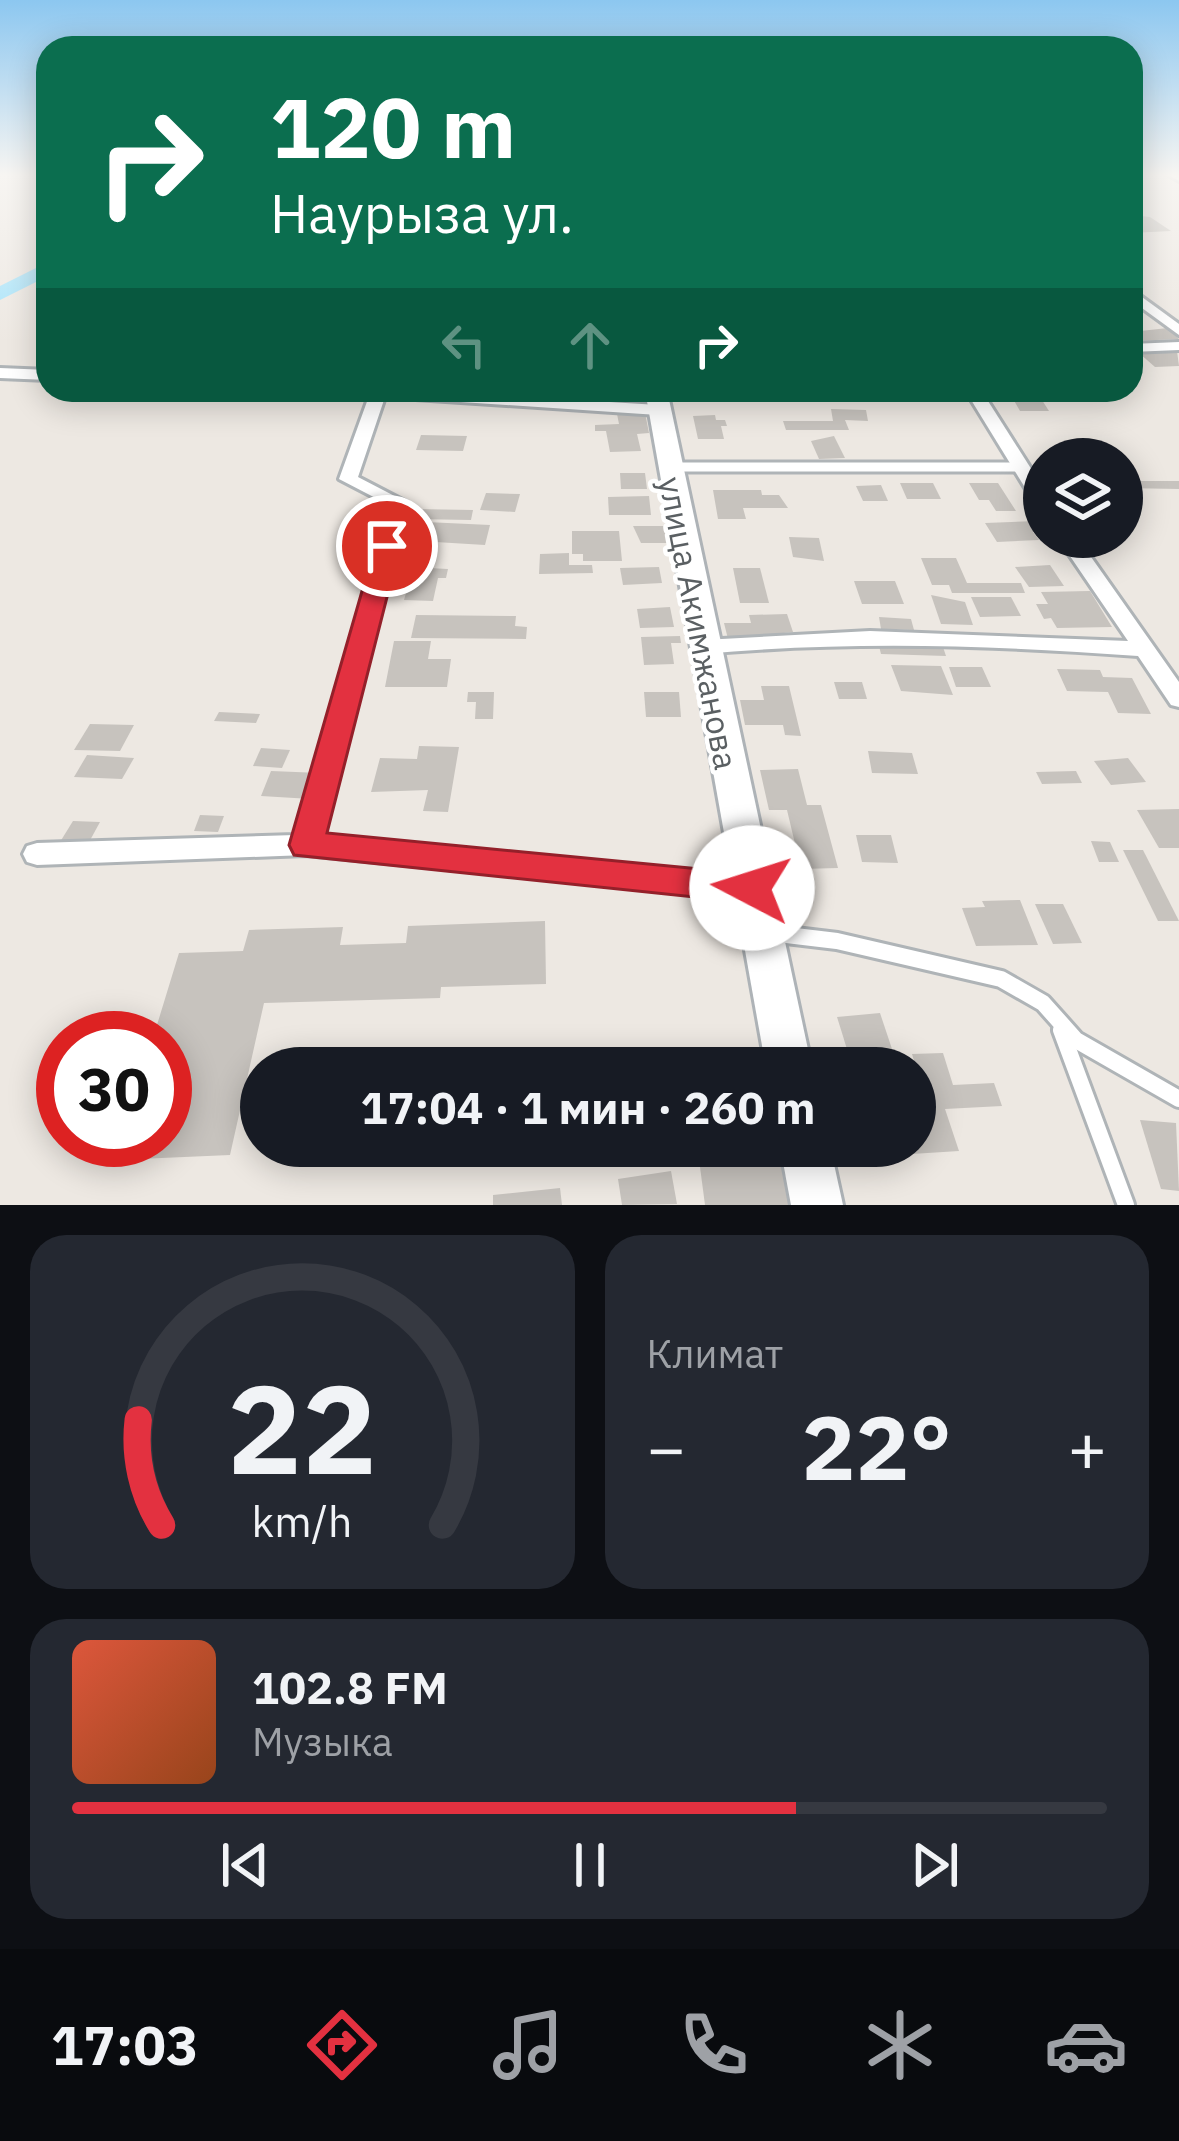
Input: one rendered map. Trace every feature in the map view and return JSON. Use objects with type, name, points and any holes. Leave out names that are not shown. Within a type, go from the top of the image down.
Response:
[{"type":"street","points":[[1143,302],[1179,331]]},
{"type":"street","points":[[1143,348],[1179,346]]},
{"type":"street","points":[[0,373],[36,374]]},
{"type":"street","points":[[306,845],[399,503],[348,479],[375,402]]},
{"type":"street","name":"улица Акимжанова","points":[[657,402],[785,1047]]},
{"type":"street","points":[[980,402],[1023,473]]},
{"type":"street","points":[[1081,558],[1179,699]]},
{"type":"street","points":[[703,647],[811,636],[931,634],[1144,649]]},
{"type":"street","points":[[38,854],[306,845],[752,888]]},
{"type":"street","points":[[809,1167],[817,1205]]},
{"type":"lane","points":[[668,466],[1019,467]]},
{"type":"lane","points":[[760,932],[837,940],[1001,980],[1043,1003],[1060,1027],[1126,1205]]},
{"type":"lane","points":[[1060,1027],[1179,1099]]},
{"type":"building","points":[[1168,328],[1179,339],[1143,340],[1143,331]]},
{"type":"building","points":[[1177,351],[1179,366],[1155,367],[1143,353]]},
{"type":"building","points":[[1015,402],[1043,402],[1049,411],[1020,411]]},
{"type":"building","points":[[831,409],[866,410],[868,421],[845,420],[849,430],[786,430],[783,421],[833,421]]},
{"type":"building","points":[[645,413],[649,433],[637,434],[641,451],[610,452],[606,431],[595,431],[595,425],[619,424],[617,414]]},
{"type":"building","points":[[715,415],[716,420],[725,420],[727,426],[721,426],[724,439],[698,439],[693,416]]},
{"type":"building","points":[[421,435],[467,436],[463,451],[416,450]]},
{"type":"building","points":[[834,436],[845,458],[819,459],[811,441]]},
{"type":"building","points":[[620,473],[645,473],[647,489],[621,489]]},
{"type":"building","points":[[1143,481],[1179,481],[1179,489],[1143,488]]},
{"type":"building","points":[[900,483],[933,483],[941,499],[907,499]]},
{"type":"building","points":[[969,483],[998,483],[1016,511],[996,511],[989,500],[979,500]]},
{"type":"building","points":[[881,485],[888,501],[863,501],[856,486]]},
{"type":"building","points":[[713,490],[761,490],[762,495],[779,495],[788,508],[743,508],[746,519],[718,519]]},
{"type":"building","points":[[486,493],[520,494],[515,512],[480,510]]},
{"type":"building","points":[[649,496],[651,515],[609,515],[608,497]]},
{"type":"building","points":[[415,509],[473,510],[471,520],[412,519]]},
{"type":"building","points":[[426,522],[490,525],[485,545],[419,541]]},
{"type":"building","points":[[1023,522],[1023,541],[997,542],[985,523]]},
{"type":"building","points":[[633,526],[667,526],[668,543],[641,543]]},
{"type":"building","points":[[572,531],[619,531],[622,561],[583,561],[583,554],[572,554]]},
{"type":"building","points":[[789,537],[819,538],[824,561],[793,557]]},
{"type":"building","points":[[569,553],[569,565],[592,565],[593,573],[539,574],[540,554]]},
{"type":"building","points":[[921,558],[956,558],[967,583],[1021,583],[1025,593],[952,593],[949,585],[932,585]]},
{"type":"building","points":[[1050,565],[1064,586],[1029,587],[1015,567]]},
{"type":"building","points":[[659,567],[662,583],[623,585],[620,568]]},
{"type":"building","points":[[429,568],[448,569],[446,578],[438,578],[433,601],[404,600],[412,572],[427,573]]},
{"type":"building","points":[[733,568],[760,568],[769,603],[740,603]]},
{"type":"building","points":[[854,581],[895,581],[904,604],[862,604]]},
{"type":"building","points":[[1090,591],[1112,627],[1057,628],[1051,618],[1044,619],[1036,604],[1048,604],[1041,592]]},
{"type":"building","points":[[931,595],[965,602],[973,625],[941,624]]},
{"type":"building","points":[[971,597],[1011,597],[1021,616],[980,617]]},
{"type":"building","points":[[670,607],[674,627],[640,628],[637,609]]},
{"type":"building","points":[[787,614],[793,632],[728,639],[724,623],[751,623],[749,615]]},
{"type":"building","points":[[416,615],[516,616],[515,626],[527,627],[526,639],[411,638]]},
{"type":"building","points":[[879,617],[911,619],[914,630],[881,629]]},
{"type":"building","points":[[680,636],[681,643],[671,643],[674,664],[644,665],[641,637]]},
{"type":"building","points":[[394,641],[431,641],[428,659],[451,659],[447,687],[385,687]]},
{"type":"building","points":[[878,642],[942,644],[946,656],[881,654]]},
{"type":"building","points":[[891,665],[941,666],[953,695],[901,691]]},
{"type":"building","points":[[949,667],[982,667],[991,687],[956,687]]},
{"type":"building","points":[[1057,669],[1100,670],[1103,677],[1132,678],[1151,714],[1118,713],[1108,692],[1067,691]]},
{"type":"building","points":[[834,682],[862,682],[867,699],[839,699]]},
{"type":"building","points":[[761,686],[789,686],[801,736],[785,735],[783,725],[745,725],[740,700],[764,700]]},
{"type":"building","points":[[468,692],[494,692],[493,719],[475,719],[476,702],[467,702]]},
{"type":"building","points":[[644,692],[679,692],[681,717],[646,717]]},
{"type":"building","points":[[219,712],[260,714],[256,723],[214,721]]},
{"type":"building","points":[[90,724],[134,725],[120,751],[74,750]]},
{"type":"building","points":[[419,746],[459,747],[448,812],[423,811],[428,790],[371,792],[380,758],[417,759]]},
{"type":"building","points":[[261,748],[290,750],[282,768],[253,766]]},
{"type":"building","points":[[868,751],[912,753],[918,774],[872,773]]},
{"type":"building","points":[[87,755],[134,758],[122,779],[74,777]]},
{"type":"building","points":[[1128,758],[1146,782],[1111,785],[1094,761]]},
{"type":"building","points":[[798,769],[807,805],[821,805],[838,868],[801,869],[787,810],[769,810],[760,770]]},
{"type":"building","points":[[271,771],[320,773],[311,799],[261,796]]},
{"type":"building","points":[[1076,771],[1082,783],[1042,784],[1036,772]]},
{"type":"building","points":[[1179,809],[1179,848],[1159,848],[1137,810]]},
{"type":"building","points":[[200,815],[224,816],[218,832],[194,831]]},
{"type":"building","points":[[73,821],[100,822],[88,844],[60,842]]},
{"type":"building","points":[[856,835],[891,835],[898,863],[862,862]]},
{"type":"building","points":[[1091,841],[1110,842],[1119,862],[1099,862]]},
{"type":"building","points":[[1123,850],[1143,850],[1179,921],[1158,921]]},
{"type":"building","points":[[1020,900],[1038,945],[976,946],[962,908],[985,907],[982,901]]},
{"type":"building","points":[[1035,904],[1063,904],[1082,943],[1053,944]]},
{"type":"building","points":[[545,921],[546,984],[441,987],[440,998],[264,1003],[254,1047],[240,1047],[240,1110],[230,1155],[192,1157],[192,1011],[161,1011],[179,953],[243,951],[249,930],[343,927],[340,945],[406,943],[408,926]]},
{"type":"building","points":[[880,1013],[891,1047],[846,1047],[837,1017]]},
{"type":"building","points":[[936,1053],[943,1053],[953,1085],[994,1083],[1002,1106],[945,1109],[959,1151],[936,1152]]},
{"type":"building","points":[[1140,1120],[1176,1123],[1179,1191],[1161,1189]]},
{"type":"building","points":[[700,1167],[789,1167],[796,1205],[705,1205]]},
{"type":"building","points":[[671,1171],[677,1204],[622,1205],[618,1179]]},
{"type":"building","points":[[560,1188],[562,1205],[493,1205],[493,1195]]},
{"type":"waterway","points":[[0,294],[36,274]]},
{"type":"route","points":[[387,546],[306,845],[752,888]]}]
